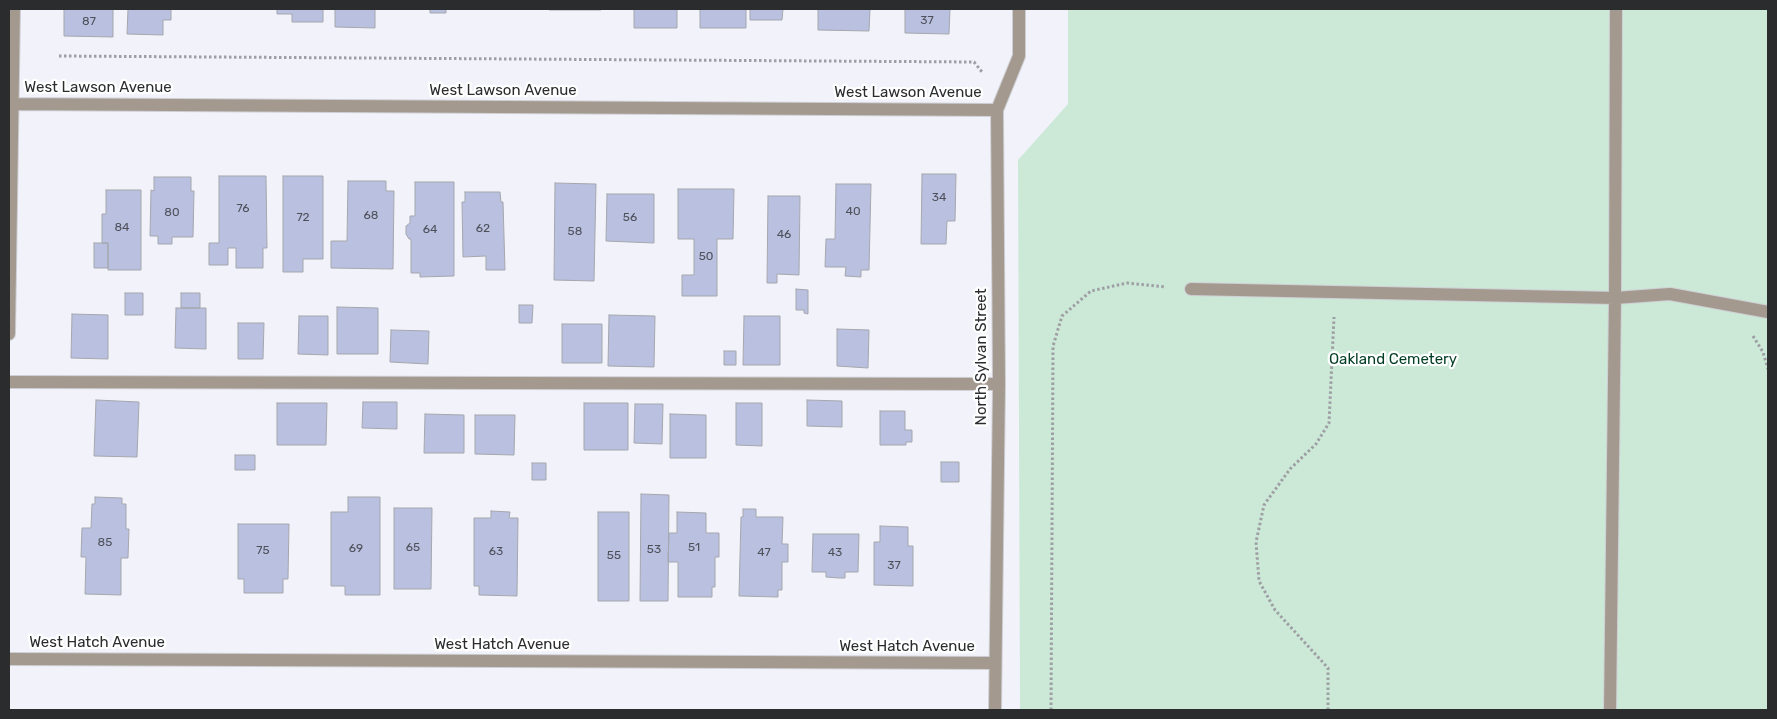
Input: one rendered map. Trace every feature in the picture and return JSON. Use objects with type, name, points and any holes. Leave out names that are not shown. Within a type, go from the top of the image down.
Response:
[{"type":"street","points":[[9,334],[11,104],[14,9]]},
{"type":"street","name":"North Sylvan Street","points":[[995,710],[999,384],[998,110],[1019,56],[1019,9]]},
{"type":"street","points":[[1610,710],[1616,298],[1616,9]]},
{"type":"street","name":"West Lawson Avenue","points":[[11,104],[998,110]]},
{"type":"street","points":[[1191,290],[1335,291],[1616,298],[1670,294],[1768,312]]},
{"type":"street","points":[[9,382],[999,384]]},
{"type":"street","name":"West Hatch Avenue","points":[[9,659],[995,663]]},
{"type":"path","points":[[59,56],[974,62],[982,72]]},
{"type":"path","points":[[1051,710],[1053,346],[1062,316],[1091,291],[1127,283],[1191,290]]},
{"type":"path","points":[[1328,710],[1328,668],[1275,610],[1259,581],[1256,542],[1264,506],[1290,469],[1316,444],[1329,424],[1335,291]]},
{"type":"green space","name":"Oakland Cemetery","points":[[1068,9],[1768,9],[1768,710],[1020,710],[1018,160],[1068,104]]},
{"type":"building","points":[[64,9],[113,9],[113,37],[64,36]]},
{"type":"building","points":[[128,9],[171,9],[171,20],[163,20],[163,35],[127,34]]},
{"type":"building","points":[[277,9],[323,9],[323,22],[292,22],[292,14],[277,14]]},
{"type":"building","points":[[335,9],[375,9],[375,28],[335,27]]},
{"type":"building","points":[[430,9],[446,9],[446,13],[430,13]]},
{"type":"building","points":[[601,9],[601,10],[549,10]]},
{"type":"building","points":[[634,9],[677,9],[677,28],[634,28]]},
{"type":"building","points":[[700,9],[746,9],[746,28],[700,28]]},
{"type":"building","points":[[750,9],[783,9],[782,20],[750,20]]},
{"type":"building","points":[[818,9],[870,9],[869,31],[818,30]]},
{"type":"building","points":[[905,9],[950,9],[949,34],[905,33]]},
{"type":"building","points":[[922,174],[956,174],[955,221],[947,221],[946,244],[921,244]]},
{"type":"building","points":[[219,176],[266,176],[267,248],[263,248],[263,268],[236,268],[236,248],[228,248],[228,265],[209,265],[209,243],[219,243]]},
{"type":"building","points":[[283,176],[323,176],[323,259],[303,259],[303,272],[283,272]]},
{"type":"building","points":[[154,177],[191,177],[191,191],[194,191],[193,237],[172,237],[172,244],[158,244],[158,236],[150,236],[151,190],[154,191]]},
{"type":"building","points":[[348,181],[386,181],[386,191],[394,191],[393,269],[331,268],[331,241],[347,241]]},
{"type":"building","points":[[415,182],[454,182],[454,276],[420,277],[420,273],[411,273],[411,239],[406,234],[406,226],[410,223],[410,216],[415,216]]},
{"type":"building","points":[[555,183],[596,184],[594,281],[554,280]]},
{"type":"building","points":[[836,184],[871,184],[869,270],[861,270],[861,277],[845,276],[846,267],[825,267],[826,239],[835,239]]},
{"type":"building","points":[[678,189],[734,189],[733,239],[717,239],[717,296],[682,296],[682,275],[694,275],[694,239],[678,239]]},
{"type":"building","points":[[106,190],[141,190],[141,270],[108,270],[108,243],[102,243],[102,214],[106,214]]},
{"type":"building","points":[[465,192],[500,192],[501,202],[503,202],[505,270],[486,270],[486,256],[463,257],[462,202],[465,202]]},
{"type":"building","points":[[607,194],[654,194],[654,243],[606,241]]},
{"type":"building","points":[[768,196],[800,196],[799,275],[777,274],[777,283],[767,283]]},
{"type":"building","points":[[94,243],[108,243],[108,268],[94,268]]},
{"type":"building","points":[[796,289],[808,290],[808,314],[804,313],[804,310],[796,310]]},
{"type":"building","points":[[125,293],[143,293],[143,315],[125,315]]},
{"type":"building","points":[[181,293],[200,293],[200,308],[181,308]]},
{"type":"building","points":[[519,305],[533,305],[532,323],[519,323]]},
{"type":"building","points":[[337,307],[378,308],[378,354],[337,354]]},
{"type":"building","points":[[176,308],[206,308],[206,349],[175,348]]},
{"type":"building","points":[[72,314],[108,315],[108,359],[71,358]]},
{"type":"building","points":[[609,315],[655,316],[654,367],[608,366]]},
{"type":"building","points":[[299,316],[328,316],[328,355],[298,354]]},
{"type":"building","points":[[744,316],[780,316],[780,365],[743,365]]},
{"type":"building","points":[[238,323],[264,323],[263,359],[238,359]]},
{"type":"building","points":[[562,324],[602,324],[602,363],[562,363]]},
{"type":"building","points":[[837,329],[869,330],[868,368],[837,366]]},
{"type":"building","points":[[391,330],[429,331],[428,364],[390,362]]},
{"type":"building","points":[[724,351],[736,351],[736,365],[724,365]]},
{"type":"building","points":[[96,400],[139,402],[137,457],[94,456]]},
{"type":"building","points":[[807,400],[842,401],[842,427],[807,426]]},
{"type":"building","points":[[363,402],[397,402],[397,429],[362,428]]},
{"type":"building","points":[[277,403],[327,403],[326,445],[277,445]]},
{"type":"building","points":[[584,403],[628,403],[628,450],[584,450]]},
{"type":"building","points":[[736,403],[762,403],[762,446],[736,445]]},
{"type":"building","points":[[635,404],[663,404],[662,444],[634,443]]},
{"type":"building","points":[[880,411],[905,411],[905,430],[912,430],[912,442],[906,442],[906,445],[880,445]]},
{"type":"building","points":[[425,414],[464,415],[464,453],[424,453]]},
{"type":"building","points":[[670,414],[706,415],[706,458],[670,458]]},
{"type":"building","points":[[475,415],[515,415],[514,455],[475,454]]},
{"type":"building","points":[[235,455],[255,455],[255,470],[235,470]]},
{"type":"building","points":[[941,462],[959,462],[959,482],[941,482]]},
{"type":"building","points":[[532,463],[546,463],[546,480],[532,480]]},
{"type":"building","points":[[641,494],[669,495],[668,601],[640,601]]},
{"type":"building","points":[[95,497],[122,498],[122,504],[126,504],[126,529],[129,529],[128,558],[121,558],[121,595],[85,594],[86,557],[81,557],[82,528],[91,528],[92,504],[95,504]]},
{"type":"building","points":[[348,497],[380,497],[380,595],[345,595],[345,586],[331,586],[331,512],[348,512]]},
{"type":"building","points":[[394,508],[432,508],[431,589],[394,589]]},
{"type":"building","points":[[743,509],[756,509],[756,517],[783,517],[782,544],[788,544],[788,562],[782,562],[782,590],[778,590],[778,597],[739,596],[741,517],[743,517]]},
{"type":"building","points":[[491,511],[510,512],[509,518],[518,518],[517,596],[479,595],[479,586],[474,586],[474,518],[491,518]]},
{"type":"building","points":[[598,512],[629,512],[629,601],[598,601]]},
{"type":"building","points":[[677,512],[706,513],[706,533],[719,533],[719,557],[715,557],[715,587],[712,587],[712,597],[678,597],[678,562],[668,562],[669,533],[677,533]]},
{"type":"building","points":[[238,524],[289,524],[288,579],[283,579],[283,593],[244,593],[244,579],[238,579]]},
{"type":"building","points":[[880,526],[908,527],[908,546],[913,546],[913,586],[874,585],[874,542],[880,542]]},
{"type":"building","points":[[813,534],[859,534],[858,572],[845,572],[845,578],[839,578],[826,577],[826,572],[812,572]]}]
